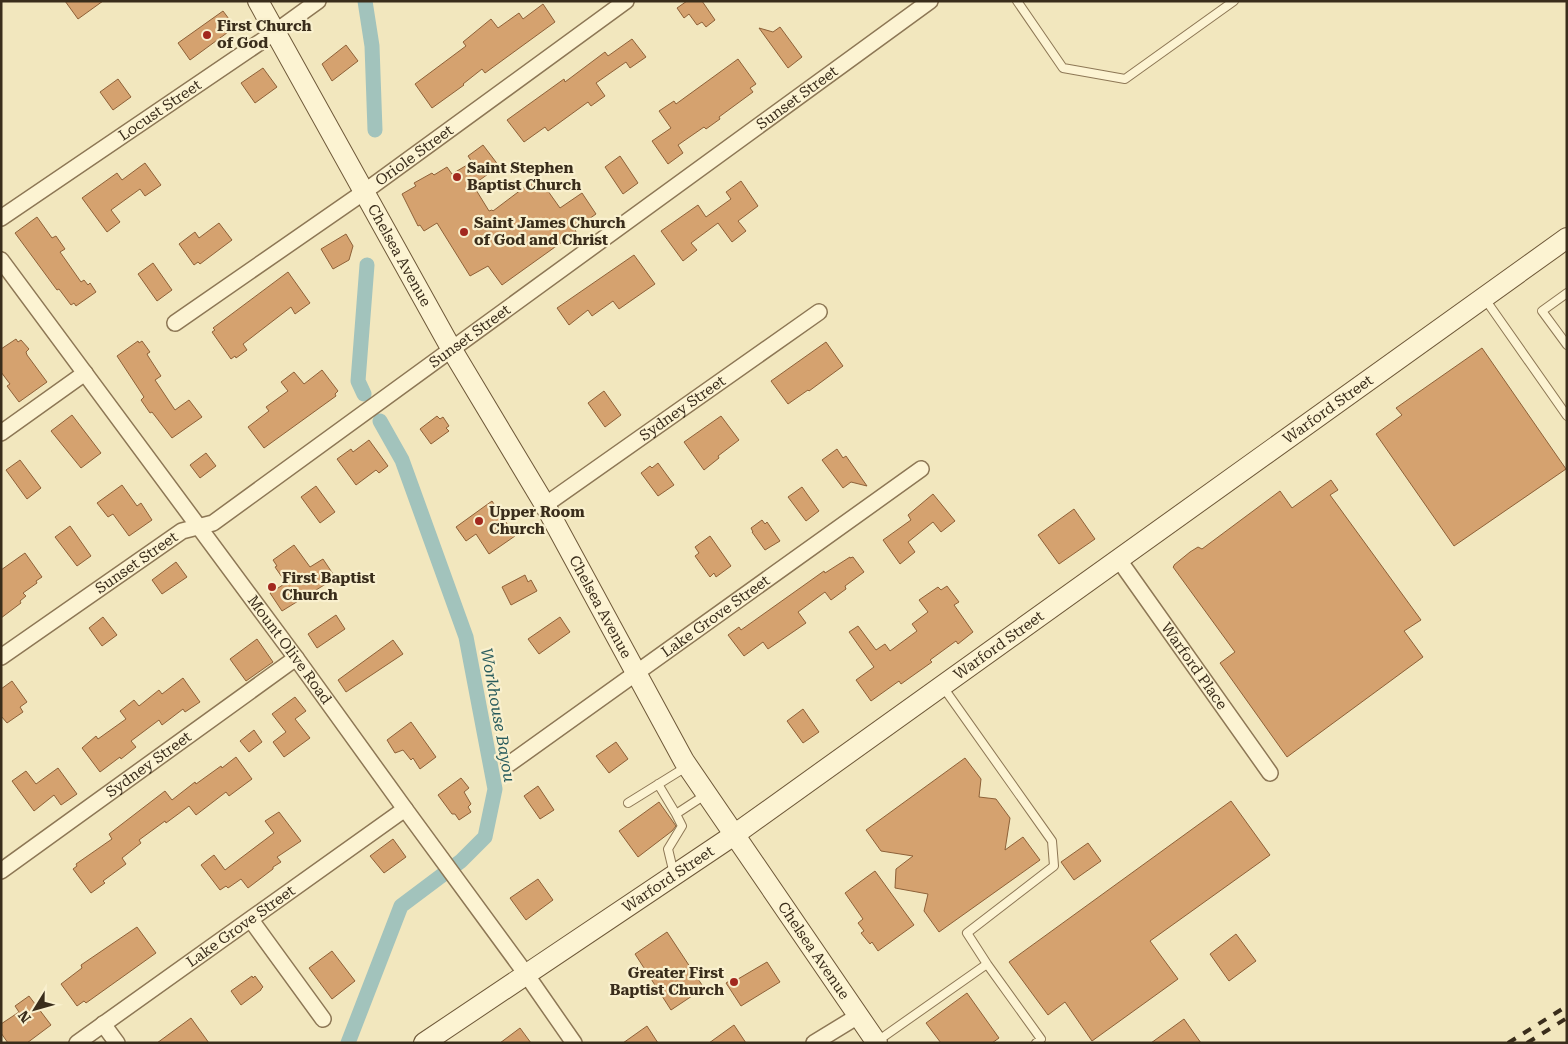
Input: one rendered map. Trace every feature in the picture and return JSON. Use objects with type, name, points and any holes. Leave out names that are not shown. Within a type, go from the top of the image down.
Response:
[{"type":"main road","name":"Chelsea Avenue","points":[[258,1],[452,350],[545,505],[688,766],[877,1042]]},
{"type":"main road","name":"Warford Street","points":[[424,1043],[734,835],[1567,238]]},
{"type":"street","name":"Locust Street","points":[[1,218],[318,1]]},
{"type":"street","name":"Oriole Street","points":[[175,323],[364,192],[626,1]]},
{"type":"street","name":"Sunset Street","points":[[1,657],[182,531],[213,523],[930,1]]},
{"type":"street","name":"Mount Olive Road","points":[[1,260],[296,658],[574,1043]]},
{"type":"street","name":"Sydney Street","points":[[545,505],[819,312]]},
{"type":"street","points":[[1,433],[86,373]]},
{"type":"street","name":"Lake Grove Street","points":[[509,764],[921,469]]},
{"type":"street","name":"Warford Place","points":[[1119,560],[1270,773]]},
{"type":"street","name":"Sydney Street","points":[[1,871],[296,658]]},
{"type":"street","name":"Lake Grove Street","points":[[77,1043],[405,809]]},
{"type":"street","points":[[250,920],[323,1020]]},
{"type":"street","points":[[814,1043],[858,1016]]},
{"type":"street","points":[[103,1024],[117,1043]]},
{"type":"lane","points":[[1017,1],[1063,68],[1125,79],[1234,1]]},
{"type":"lane","points":[[1567,293],[1542,311],[1567,346]]},
{"type":"lane","points":[[1484,297],[1567,416]]},
{"type":"lane","points":[[942,686],[1052,841],[1054,866],[967,932],[987,964],[1041,1039],[1036,1043]]},
{"type":"lane","points":[[628,803],[688,766]]},
{"type":"lane","points":[[658,784],[682,826],[668,849],[674,875]]},
{"type":"lane","points":[[676,814],[707,794]]},
{"type":"lane","points":[[877,1042],[987,964]]},
{"type":"building","points":[[65,1],[103,1],[78,19]]},
{"type":"building","points":[[687,1],[702,1],[715,20],[706,27],[702,22],[697,25],[689,14],[684,18],[677,8]]},
{"type":"building","points":[[543,4],[555,22],[485,73],[482,69],[464,85],[432,108],[415,84],[466,46],[463,42],[491,19],[498,28],[519,13],[523,19]]},
{"type":"building","name":"First Church of God","points":[[223,11],[235,27],[190,60],[178,43]]},
{"type":"building","points":[[780,27],[802,57],[788,68],[759,28],[773,32]]},
{"type":"building","points":[[632,39],[646,57],[630,68],[626,62],[596,83],[605,96],[591,106],[588,102],[548,131],[545,127],[524,142],[507,120],[564,79],[565,82],[605,52],[608,56]]},
{"type":"building","points":[[346,45],[358,61],[332,81],[322,64]]},
{"type":"building","points":[[738,59],[756,84],[750,88],[753,92],[706,129],[704,127],[678,145],[683,153],[668,164],[652,141],[671,128],[659,111],[674,101],[676,104]]},
{"type":"building","points":[[263,68],[277,87],[255,103],[241,83]]},
{"type":"building","points":[[118,79],[131,97],[113,110],[100,92]]},
{"type":"building","points":[[483,145],[499,166],[473,185],[489,211],[493,211],[538,177],[560,208],[582,193],[596,214],[575,229],[576,232],[502,285],[488,266],[470,276],[437,223],[424,231],[420,225],[418,226],[402,194],[416,186],[414,183],[432,173],[434,175],[447,167],[452,174],[472,162],[468,156]]},
{"type":"building","points":[[620,156],[638,183],[623,194],[605,167]]},
{"type":"building","points":[[145,163],[161,185],[145,196],[140,189],[111,210],[120,222],[107,232],[82,198],[117,173],[122,180]]},
{"type":"building","points":[[741,181],[758,206],[738,221],[746,231],[732,242],[718,223],[691,243],[697,250],[683,261],[661,231],[698,205],[706,217],[731,199],[726,192]]},
{"type":"building","points":[[37,217],[52,238],[56,236],[65,249],[60,252],[81,282],[84,280],[88,285],[90,283],[96,292],[76,306],[74,303],[71,305],[59,289],[57,290],[15,233]]},
{"type":"building","points":[[219,223],[232,240],[200,264],[198,262],[194,265],[179,244],[195,232],[199,238]]},
{"type":"building","points":[[346,234],[353,246],[349,260],[333,269],[321,249]]},
{"type":"building","points":[[634,255],[655,284],[619,309],[613,301],[592,316],[588,310],[569,325],[557,308]]},
{"type":"building","points":[[153,263],[172,290],[157,301],[138,274]]},
{"type":"building","points":[[288,272],[310,303],[295,314],[291,307],[243,344],[247,350],[236,358],[235,356],[231,359],[212,332],[215,330],[213,328]]},
{"type":"building","points":[[16,339],[18,342],[21,340],[29,349],[26,352],[27,355],[47,382],[19,402],[7,386],[10,384],[1,372],[1,349]]},
{"type":"building","points":[[138,341],[139,343],[142,341],[150,352],[147,354],[161,376],[155,380],[175,410],[189,400],[202,417],[172,438],[141,400],[144,397],[117,356]]},
{"type":"building","points":[[826,342],[843,366],[788,404],[771,381]]},
{"type":"building","points":[[1482,348],[1566,469],[1454,546],[1376,434],[1402,415],[1396,408]]},
{"type":"building","points":[[322,370],[338,391],[335,394],[336,396],[264,448],[248,427],[269,411],[266,407],[288,391],[281,382],[294,372],[304,384]]},
{"type":"building","points":[[604,391],[621,415],[605,427],[588,403]]},
{"type":"building","points":[[72,415],[101,453],[81,468],[51,431]]},
{"type":"building","points":[[437,416],[440,419],[443,417],[449,426],[446,428],[449,431],[431,444],[420,429]]},
{"type":"building","points":[[721,416],[739,440],[718,456],[719,458],[704,470],[684,442]]},
{"type":"building","points":[[369,440],[388,466],[379,473],[376,470],[356,485],[337,459],[351,449],[353,452]]},
{"type":"building","points":[[837,449],[843,458],[846,456],[867,486],[851,482],[843,488],[822,460]]},
{"type":"building","points":[[206,453],[216,466],[200,478],[190,465]]},
{"type":"building","points":[[20,460],[41,488],[27,499],[6,470]]},
{"type":"building","points":[[658,463],[674,485],[658,496],[641,473]]},
{"type":"building","points":[[1331,480],[1338,490],[1330,495],[1421,620],[1404,631],[1423,657],[1287,757],[1220,663],[1235,652],[1173,567],[1190,552],[1198,547],[1202,549],[1280,491],[1292,508]]},
{"type":"building","points":[[122,485],[137,506],[141,503],[152,520],[129,536],[113,514],[108,517],[97,503]]},
{"type":"building","points":[[316,486],[335,512],[320,523],[301,497]]},
{"type":"building","points":[[802,487],[819,511],[806,521],[788,497]]},
{"type":"building","points":[[933,494],[955,521],[941,532],[933,522],[908,542],[915,552],[900,564],[883,540],[911,520],[908,515]]},
{"type":"building","points":[[492,501],[515,536],[489,554],[476,534],[466,541],[456,527]]},
{"type":"building","points":[[1074,509],[1095,539],[1059,564],[1038,535]]},
{"type":"building","points":[[762,520],[765,524],[767,522],[780,541],[765,550],[751,528]]},
{"type":"building","points":[[70,526],[91,556],[77,566],[55,537]]},
{"type":"building","points":[[710,536],[731,566],[716,577],[714,573],[710,577],[695,556],[699,553],[695,547]]},
{"type":"building","points":[[294,545],[310,567],[323,559],[335,577],[282,611],[270,593],[286,583],[275,567],[277,566],[273,560]]},
{"type":"building","points":[[25,553],[42,577],[23,593],[26,596],[20,601],[21,603],[1,618],[1,570]]},
{"type":"building","points":[[853,557],[864,572],[845,586],[846,589],[831,600],[825,592],[798,612],[806,623],[768,649],[763,642],[744,656],[728,635],[739,627],[741,630],[824,571],[825,573]]},
{"type":"building","points":[[176,562],[187,577],[162,594],[152,580]]},
{"type":"building","points":[[525,575],[528,582],[531,580],[537,591],[511,605],[502,587]]},
{"type":"building","points":[[947,586],[959,602],[954,605],[973,632],[958,644],[956,641],[930,660],[932,662],[901,684],[899,681],[871,701],[856,680],[874,667],[849,632],[858,626],[876,650],[885,644],[890,651],[917,631],[912,624],[928,612],[919,600],[938,587],[941,590]]},
{"type":"building","points":[[336,615],[345,629],[317,648],[308,634]]},
{"type":"building","points":[[103,617],[117,635],[102,646],[89,628]]},
{"type":"building","points":[[560,617],[570,632],[539,654],[528,639]]},
{"type":"building","points":[[257,639],[273,662],[246,681],[230,659]]},
{"type":"building","points":[[393,640],[403,654],[346,692],[338,680]]},
{"type":"building","points":[[183,678],[200,702],[185,712],[183,709],[162,725],[159,720],[131,741],[136,747],[100,772],[82,748],[96,736],[98,739],[126,719],[120,711],[134,700],[139,706],[159,690],[162,694]]},
{"type":"building","points":[[12,681],[27,702],[20,707],[23,712],[7,723],[1,716],[1,689]]},
{"type":"building","points":[[295,697],[306,711],[295,719],[310,738],[284,757],[273,742],[286,732],[272,714]]},
{"type":"building","points":[[803,709],[819,732],[803,743],[787,721]]},
{"type":"building","points":[[411,722],[436,757],[420,769],[413,758],[411,760],[403,750],[395,753],[387,740]]},
{"type":"building","points":[[254,730],[262,742],[249,752],[240,741]]},
{"type":"building","points":[[616,742],[628,759],[609,773],[596,756]]},
{"type":"building","points":[[236,757],[252,779],[229,796],[226,792],[196,815],[189,806],[166,823],[165,821],[139,840],[141,843],[122,858],[126,864],[103,881],[105,883],[91,893],[73,869],[77,866],[76,864],[112,839],[109,834],[165,791],[172,800],[195,782],[196,784]]},
{"type":"building","points":[[965,758],[981,779],[979,797],[996,799],[1010,818],[1005,850],[1023,837],[1040,860],[939,932],[924,911],[928,894],[895,888],[896,869],[913,856],[881,851],[866,830]]},
{"type":"building","points":[[58,768],[77,794],[61,805],[54,795],[34,811],[12,781],[26,771],[36,784]]},
{"type":"building","points":[[461,778],[469,788],[464,792],[471,804],[468,807],[471,812],[459,820],[455,814],[452,814],[438,795]]},
{"type":"building","points":[[538,786],[554,810],[540,819],[524,796]]},
{"type":"building","points":[[1231,801],[1270,855],[1150,941],[1178,979],[1092,1041],[1065,1002],[1048,1015],[1009,962]]},
{"type":"building","points":[[659,802],[676,826],[638,857],[619,831]]},
{"type":"building","points":[[279,812],[301,841],[277,857],[281,862],[248,888],[241,879],[228,888],[226,886],[220,890],[201,865],[214,855],[225,870],[274,833],[265,821]]},
{"type":"building","points":[[393,839],[406,857],[384,873],[370,856]]},
{"type":"building","points":[[1088,843],[1101,861],[1074,880],[1061,862]]},
{"type":"building","points":[[875,871],[914,925],[878,951],[872,942],[870,944],[861,933],[864,931],[858,923],[863,919],[845,893]]},
{"type":"building","points":[[538,879],[553,900],[526,920],[510,898]]},
{"type":"building","points":[[137,927],[156,953],[86,1003],[84,1001],[77,1006],[61,984],[82,968],[81,965]]},
{"type":"building","points":[[667,932],[704,988],[671,1010],[635,954]]},
{"type":"building","points":[[1236,934],[1256,961],[1229,981],[1210,954]]},
{"type":"building","points":[[332,951],[355,981],[332,999],[309,968]]},
{"type":"building","points":[[767,962],[780,982],[741,1006],[726,983],[736,977],[738,979]]},
{"type":"building","points":[[252,976],[253,978],[255,976],[263,987],[241,1005],[231,991]]},
{"type":"building","points":[[967,993],[999,1038],[992,1043],[941,1043],[926,1023]]},
{"type":"building","points":[[29,996],[51,1025],[27,1043],[8,1043],[1,1033],[1,1024],[19,1012],[15,1006]]},
{"type":"building","points":[[191,1018],[209,1043],[157,1043]]},
{"type":"building","points":[[1184,1019],[1201,1043],[1151,1043]]},
{"type":"building","points":[[734,1025],[746,1043],[709,1043]]},
{"type":"building","points":[[647,1026],[658,1043],[623,1043]]},
{"type":"building","points":[[520,1028],[531,1043],[500,1043]]},
{"type":"waterway","name":"Workhouse Bayou","points":[[365,1],[372,46],[375,130]]},
{"type":"waterway","name":"Workhouse Bayou","points":[[364,394],[358,381],[367,265]]},
{"type":"waterway","name":"Workhouse Bayou","points":[[348,1043],[401,906],[461,861],[485,837],[495,789],[466,637],[402,460],[380,421]]},
{"type":"railway","points":[[1508,1043],[1567,1006]]},
{"type":"railway","points":[[1527,1043],[1567,1018]]},
{"type":"place","name":"First Church of God","points":[[207,35]]},
{"type":"place","name":"Saint Stephen Baptist Church","points":[[457,177]]},
{"type":"place","name":"Saint James Church of God and Christ","points":[[464,232]]},
{"type":"place","name":"Upper Room Church","points":[[479,521]]},
{"type":"place","name":"First Baptist Church","points":[[272,587]]},
{"type":"place","name":"Greater First Baptist Church","points":[[734,982]]}]
